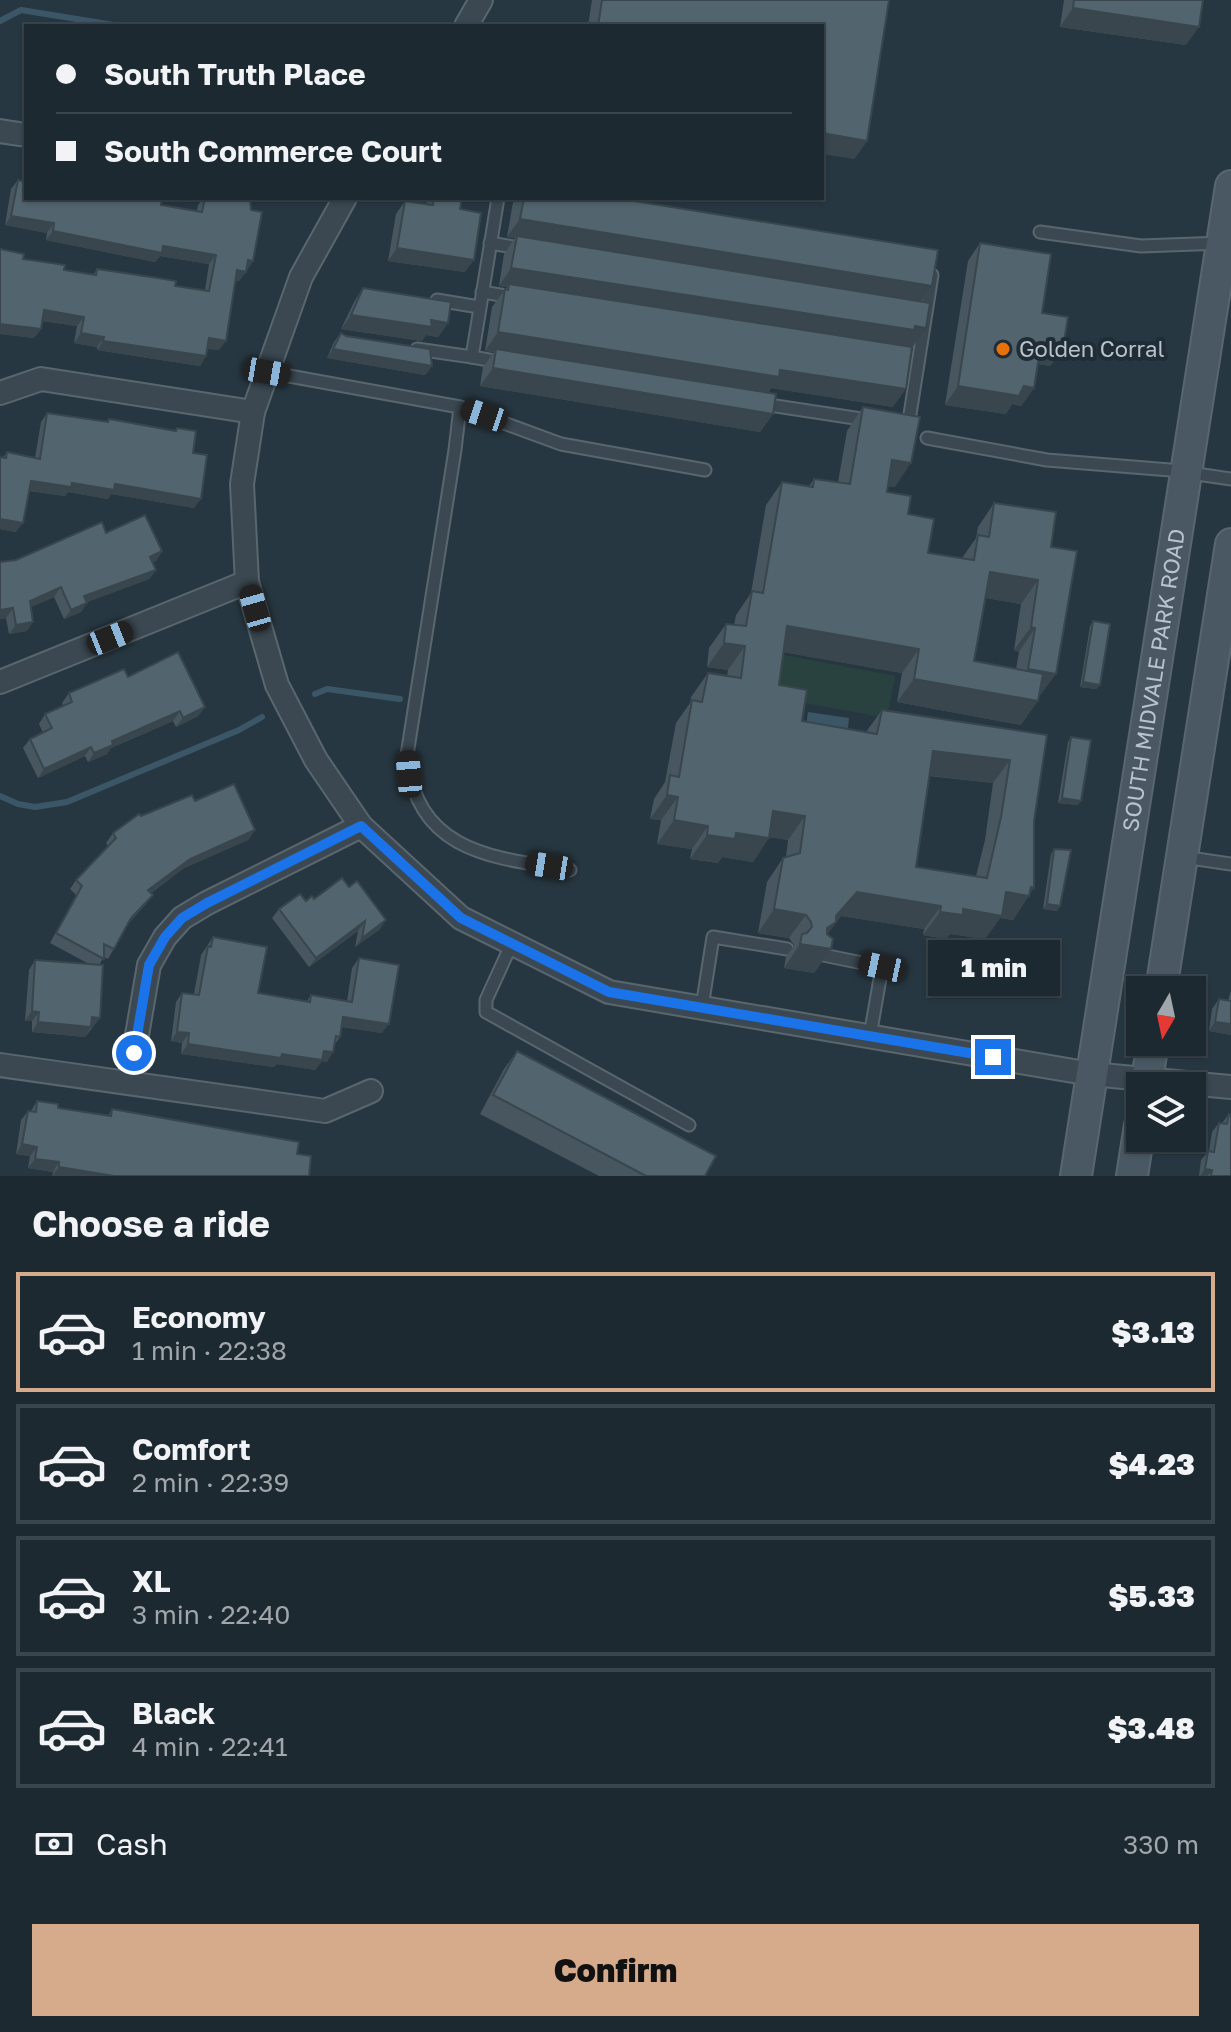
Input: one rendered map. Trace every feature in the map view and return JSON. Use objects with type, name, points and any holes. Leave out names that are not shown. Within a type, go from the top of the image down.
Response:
[{"type":"main road","name":"SOUTH MIDVALE PARK ROAD","points":[[1076,1176],[1231,186]]},
{"type":"main road","points":[[1163,976],[1231,544]]},
{"type":"main road","points":[[1132,1176],[1136,1152]]},
{"type":"street","points":[[467,24],[481,0]]},
{"type":"street","points":[[0,131],[24,135]]},
{"type":"street","points":[[344,200],[301,277],[253,412],[242,484],[247,582],[277,685],[316,760],[361,826],[461,918],[609,992],[1126,1078]]},
{"type":"street","points":[[0,393],[41,379],[253,412]]},
{"type":"street","points":[[0,682],[247,582]]},
{"type":"street","points":[[129,1082],[149,965],[165,937],[182,918],[361,826]]},
{"type":"street","points":[[0,1065],[325,1111],[371,1091]]},
{"type":"street","points":[[1206,1085],[1231,1087]]},
{"type":"lane","points":[[472,357],[498,200]]},
{"type":"lane","points":[[1040,232],[1141,246],[1222,243]]},
{"type":"lane","points":[[490,243],[537,251]]},
{"type":"lane","points":[[894,425],[910,427],[935,257]]},
{"type":"lane","points":[[482,292],[529,299]]},
{"type":"lane","points":[[417,297],[479,307]]},
{"type":"lane","points":[[911,312],[926,314]]},
{"type":"lane","points":[[399,346],[518,365]]},
{"type":"lane","points":[[904,358],[919,360]]},
{"type":"lane","points":[[267,372],[460,407],[561,444],[705,470]]},
{"type":"lane","points":[[753,402],[878,422]]},
{"type":"lane","points":[[460,407],[407,755],[409,774],[418,800],[440,829],[467,849],[570,870]]},
{"type":"lane","points":[[927,438],[1047,460],[1231,479]]},
{"type":"lane","points":[[1182,857],[1231,864]]},
{"type":"lane","points":[[702,1007],[713,937],[787,949]]},
{"type":"lane","points":[[512,943],[486,1000],[486,1012],[689,1125]]},
{"type":"lane","points":[[818,954],[882,967],[870,1036]]},
{"type":"green space","points":[[779,654],[895,676],[887,718],[772,697]]},
{"type":"water","points":[[808,712],[849,718],[847,739],[805,733]]},
{"type":"building","points":[[602,0],[889,0],[867,141],[824,133],[824,24],[598,24]]},
{"type":"building","points":[[1074,0],[1203,0],[1199,27],[1073,8]]},
{"type":"building","points":[[18,180],[24,182],[24,200],[162,200],[161,205],[202,212],[205,200],[250,200],[251,210],[262,212],[253,261],[248,260],[246,272],[237,270],[226,341],[209,338],[206,356],[103,341],[104,337],[81,333],[84,317],[44,310],[41,329],[0,324],[0,249],[24,254],[23,259],[65,265],[64,270],[96,275],[97,269],[176,281],[175,286],[209,291],[216,255],[163,246],[162,253],[53,231],[54,223],[11,216]]},
{"type":"building","points":[[434,200],[462,200],[460,209],[481,213],[474,260],[397,248],[405,201],[433,205]]},
{"type":"building","points":[[524,200],[628,200],[938,250],[932,286],[520,219]]},
{"type":"building","points":[[517,236],[930,303],[926,328],[915,326],[914,330],[511,268]]},
{"type":"building","name":"Golden Corral","points":[[980,243],[1051,254],[1042,313],[1068,317],[1063,348],[1041,344],[1034,388],[1024,386],[1019,396],[958,386]]},
{"type":"building","points":[[509,284],[912,347],[906,389],[780,370],[779,377],[498,332],[505,289],[508,290]]},
{"type":"building","points":[[363,288],[451,302],[448,323],[431,320],[432,327],[351,315]]},
{"type":"building","points":[[341,333],[430,349],[432,366],[333,349]]},
{"type":"building","points":[[496,349],[776,394],[773,414],[493,368]]},
{"type":"building","points":[[863,407],[920,417],[911,463],[892,460],[887,492],[911,496],[908,514],[934,519],[928,553],[974,560],[978,535],[989,537],[994,503],[1056,512],[1051,547],[1077,551],[1056,674],[1028,669],[1038,580],[990,572],[974,661],[1043,674],[1038,701],[914,679],[919,649],[787,626],[779,685],[807,690],[802,721],[877,734],[882,710],[1047,735],[1034,821],[1034,888],[1031,887],[1029,896],[1006,892],[1002,916],[963,909],[963,915],[940,912],[941,906],[857,892],[836,916],[836,922],[827,928],[827,934],[833,939],[831,949],[800,944],[802,934],[812,927],[806,915],[774,909],[783,858],[800,853],[805,816],[773,811],[769,838],[736,833],[735,839],[707,835],[708,826],[674,820],[678,797],[667,795],[670,775],[679,777],[692,700],[702,702],[708,673],[741,678],[745,646],[724,643],[726,624],[746,626],[752,591],[763,593],[782,482],[813,487],[814,479],[850,484]],"holes":[[[933,751],[1010,760],[987,878],[916,867]]]},
{"type":"building","points":[[47,413],[196,431],[193,453],[207,455],[201,499],[115,484],[114,490],[72,483],[71,487],[31,481],[23,523],[0,519],[0,457],[6,458],[7,452],[40,459]]},
{"type":"building","points":[[145,515],[162,551],[150,557],[156,570],[84,596],[87,603],[71,610],[61,587],[30,601],[33,622],[16,625],[13,608],[0,610],[0,562],[16,560],[102,522],[106,533]]},
{"type":"building","points":[[1093,621],[1110,624],[1100,685],[1083,682]]},
{"type":"building","points":[[178,652],[205,707],[183,718],[180,711],[112,741],[113,745],[94,753],[91,747],[44,769],[30,739],[52,728],[45,714],[72,702],[69,693],[124,669],[128,677]]},
{"type":"building","points":[[1071,737],[1091,740],[1081,801],[1062,798]]},
{"type":"building","points":[[234,784],[255,830],[190,859],[148,890],[153,895],[131,918],[114,949],[104,944],[104,959],[56,933],[82,886],[76,880],[116,838],[113,833],[139,814],[141,816],[192,795],[195,801]]},
{"type":"building","points":[[1054,849],[1071,850],[1060,906],[1047,904]]},
{"type":"building","points":[[342,878],[349,887],[357,881],[386,920],[362,938],[365,921],[316,958],[279,909],[300,894],[306,901],[312,896],[314,899]]},
{"type":"building","points":[[213,937],[267,947],[258,993],[310,1002],[311,995],[352,1002],[359,958],[399,965],[389,1024],[343,1017],[340,1037],[336,1036],[333,1052],[324,1051],[322,1060],[282,1054],[281,1058],[188,1044],[189,1033],[177,1032],[182,993],[199,995],[208,946],[211,947]]},
{"type":"building","points":[[35,960],[103,965],[100,1018],[92,1017],[91,1027],[38,1022],[39,1012],[32,1011]]},
{"type":"building","points":[[1219,999],[1231,1001],[1231,1024],[1215,1022]]},
{"type":"building","points":[[517,1051],[716,1156],[705,1176],[646,1176],[493,1095]]},
{"type":"building","points":[[37,1101],[58,1104],[58,1108],[111,1116],[112,1109],[299,1142],[297,1154],[311,1156],[309,1176],[114,1176],[59,1167],[59,1162],[35,1159],[37,1147],[22,1144],[28,1111],[36,1112]]},
{"type":"building","points":[[1229,1114],[1231,1176],[1211,1176],[1212,1170],[1205,1169],[1208,1151],[1214,1152],[1219,1123],[1227,1124]]},
{"type":"waterway","points":[[0,21],[21,10],[108,24]]},
{"type":"waterway","points":[[315,694],[327,689],[400,699]]},
{"type":"waterway","points":[[0,796],[35,807],[67,802],[239,730],[262,717]]},
{"type":"place","name":"Golden Corral","points":[[1003,349]]},
{"type":"route","points":[[134,1053],[149,965],[165,937],[182,918],[361,826],[461,918],[609,992],[993,1057]]}]
